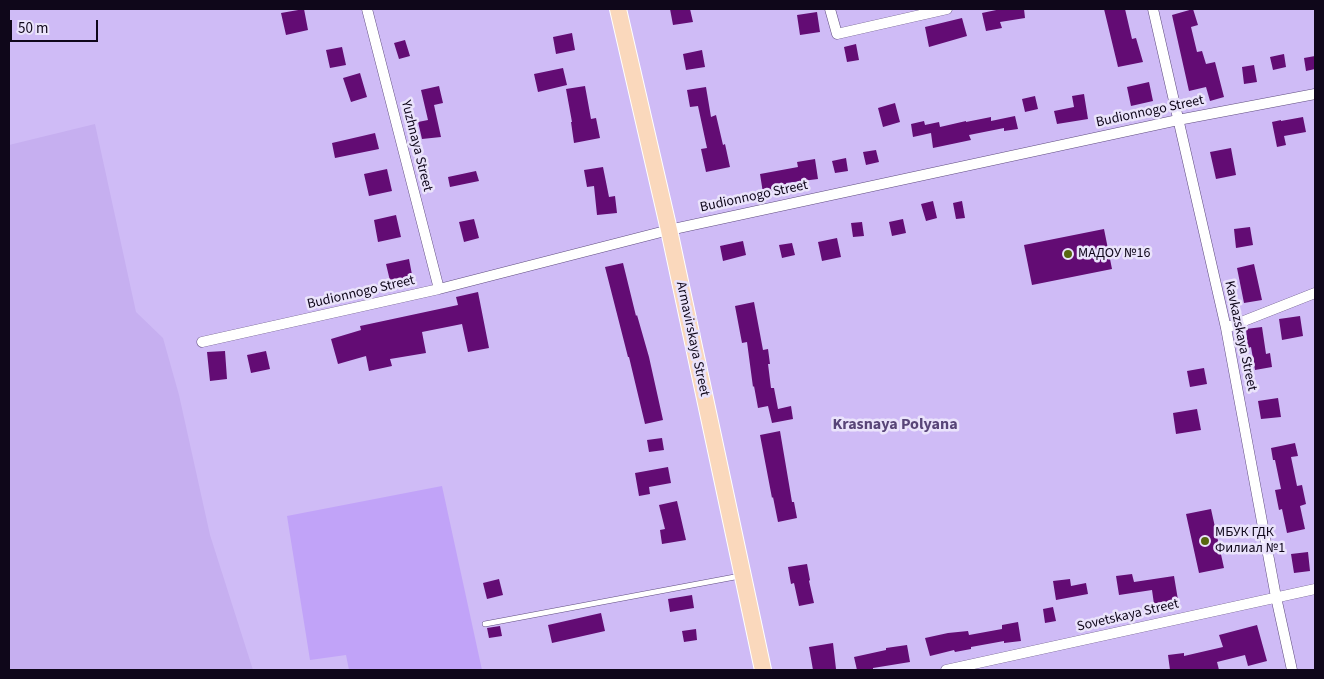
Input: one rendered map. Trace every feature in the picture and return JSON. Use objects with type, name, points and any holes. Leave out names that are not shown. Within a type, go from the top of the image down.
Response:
[{"type":"main road","name":"Armavirskaya Street","points":[[618,9],[669,230],[763,670]]},
{"type":"street","name":"Yuzhnaya Street","points":[[367,9],[439,289]]},
{"type":"street","points":[[830,9],[837,34],[947,9]]},
{"type":"street","name":"Kavkazskaya Street","points":[[1153,9],[1226,328],[1276,597],[1292,670]]},
{"type":"street","name":"Budionnogo Street","points":[[202,342],[439,289],[669,230],[1178,120],[1315,94]]},
{"type":"street","points":[[1226,328],[1315,293]]},
{"type":"street","name":"Sovetskaya Street","points":[[946,670],[1315,589]]},
{"type":"lane","points":[[485,624],[743,576]]},
{"type":"shaded area","points":[[95,124],[136,312],[163,338],[179,395],[210,535],[253,670],[9,670],[9,145]]},
{"type":"shaded area","points":[[442,486],[482,670],[349,670],[346,655],[310,660],[287,516]]},
{"type":"building","points":[[304,9],[308,30],[286,35],[281,13]]},
{"type":"building","points":[[670,9],[690,9],[693,22],[673,25]]},
{"type":"building","points":[[1001,9],[1024,9],[1025,18],[1000,22],[1002,28],[986,31],[982,13]]},
{"type":"building","points":[[1104,9],[1125,9],[1132,39],[1136,38],[1143,62],[1118,67]]},
{"type":"building","points":[[1193,9],[1198,25],[1191,27],[1197,52],[1202,51],[1206,64],[1215,62],[1224,97],[1210,101],[1206,87],[1189,91],[1172,15]]},
{"type":"building","points":[[817,12],[820,32],[800,35],[797,15]]},
{"type":"building","points":[[962,18],[967,36],[929,47],[925,27]]},
{"type":"building","points":[[572,33],[575,50],[556,54],[553,37]]},
{"type":"building","points":[[405,40],[410,56],[399,59],[394,43]]},
{"type":"building","points":[[856,44],[859,60],[847,62],[844,47]]},
{"type":"building","points":[[342,47],[346,65],[330,68],[326,50]]},
{"type":"building","points":[[702,50],[705,67],[686,70],[683,54]]},
{"type":"building","points":[[1284,54],[1286,67],[1273,70],[1270,57]]},
{"type":"building","points":[[1315,56],[1315,69],[1306,71],[1304,58]]},
{"type":"building","points":[[1254,65],[1257,82],[1244,84],[1242,67]]},
{"type":"building","points":[[563,68],[567,85],[538,92],[534,74]]},
{"type":"building","points":[[360,73],[367,97],[351,102],[343,78]]},
{"type":"building","points":[[1149,82],[1153,101],[1131,106],[1127,87]]},
{"type":"building","points":[[439,86],[443,103],[434,105],[441,137],[422,139],[418,122],[428,120],[421,90]]},
{"type":"building","points":[[585,86],[591,119],[596,118],[600,138],[574,143],[566,89]]},
{"type":"building","points":[[706,87],[711,117],[716,115],[730,167],[706,172],[701,149],[707,148],[698,106],[690,107],[687,90]]},
{"type":"building","points":[[1084,94],[1088,119],[1057,124],[1054,111],[1074,107],[1072,96]]},
{"type":"building","points":[[1035,96],[1038,109],[1025,112],[1022,99]]},
{"type":"building","points":[[895,103],[900,122],[883,127],[878,108]]},
{"type":"building","points":[[1015,116],[1018,129],[1004,131],[1004,128],[969,135],[971,140],[933,148],[931,133],[913,137],[911,124],[924,121],[925,125],[939,122],[940,127],[991,117],[991,121]]},
{"type":"building","points":[[1303,117],[1306,132],[1284,136],[1286,145],[1277,147],[1272,122]]},
{"type":"building","points":[[375,133],[379,149],[335,158],[332,143]]},
{"type":"building","points":[[1231,148],[1236,175],[1216,179],[1210,152]]},
{"type":"building","points":[[876,150],[879,162],[866,165],[863,152]]},
{"type":"building","points":[[846,158],[848,171],[835,173],[832,161]]},
{"type":"building","points":[[815,159],[818,179],[786,183],[787,189],[763,193],[760,174],[798,167],[797,162]]},
{"type":"building","points":[[603,167],[609,197],[615,196],[617,213],[597,215],[594,186],[587,187],[584,170]]},
{"type":"building","points":[[387,169],[392,191],[369,196],[364,174]]},
{"type":"building","points":[[476,171],[479,181],[450,187],[448,177]]},
{"type":"building","points":[[933,201],[937,218],[926,221],[921,204]]},
{"type":"building","points":[[962,201],[965,218],[956,219],[953,203]]},
{"type":"building","points":[[396,215],[401,237],[378,242],[374,220]]},
{"type":"building","points":[[474,219],[479,238],[464,242],[459,222]]},
{"type":"building","points":[[903,219],[906,233],[892,236],[889,222]]},
{"type":"building","points":[[862,222],[864,236],[853,237],[851,223]]},
{"type":"building","points":[[1250,227],[1253,245],[1236,248],[1234,229]]},
{"type":"building","name":"МАДОУ №16","points":[[1104,229],[1112,269],[1032,285],[1024,245]]},
{"type":"building","points":[[837,238],[841,257],[822,261],[818,242]]},
{"type":"building","points":[[743,241],[746,255],[723,261],[720,246]]},
{"type":"building","points":[[792,243],[795,255],[782,258],[779,245]]},
{"type":"building","points":[[409,259],[413,280],[391,285],[386,264]]},
{"type":"building","points":[[623,263],[636,316],[649,357],[663,420],[645,424],[605,267]]},
{"type":"building","points":[[1254,264],[1262,300],[1244,303],[1237,268]]},
{"type":"building","points":[[478,292],[489,348],[468,352],[462,324],[422,332],[426,353],[390,359],[392,366],[369,371],[366,356],[338,364],[331,339],[361,330],[360,326],[458,305],[456,297]]},
{"type":"building","points":[[754,302],[763,350],[768,349],[771,388],[774,388],[778,409],[791,406],[793,419],[772,423],[768,406],[758,408],[747,342],[742,343],[735,306]]},
{"type":"building","points":[[1300,316],[1303,336],[1282,340],[1279,319]]},
{"type":"building","points":[[1262,327],[1266,354],[1270,353],[1272,367],[1255,370],[1251,347],[1248,348],[1246,329]]},
{"type":"building","points":[[225,351],[227,379],[210,381],[207,352]]},
{"type":"building","points":[[266,351],[270,369],[251,373],[247,355]]},
{"type":"building","points":[[1204,368],[1207,384],[1190,387],[1187,371]]},
{"type":"building","points":[[1278,398],[1281,417],[1261,419],[1258,401]]},
{"type":"building","points":[[1197,409],[1201,430],[1176,434],[1173,413]]},
{"type":"building","points":[[780,431],[792,502],[794,502],[797,518],[778,522],[760,435]]},
{"type":"building","points":[[662,438],[664,450],[649,452],[647,440]]},
{"type":"building","points":[[1295,443],[1298,456],[1291,457],[1297,486],[1302,485],[1306,504],[1300,506],[1305,529],[1287,533],[1282,509],[1279,510],[1275,490],[1281,489],[1271,448]]},
{"type":"building","points":[[668,467],[671,483],[649,487],[650,494],[639,496],[635,473]]},
{"type":"building","points":[[677,501],[686,540],[662,544],[660,530],[665,529],[659,505]]},
{"type":"building","name":"МБУК ГДК Филиал №1","points":[[1211,509],[1224,568],[1199,573],[1186,514]]},
{"type":"building","points":[[1308,552],[1310,571],[1294,573],[1291,554]]},
{"type":"building","points":[[807,564],[814,603],[799,606],[794,583],[791,584],[788,567]]},
{"type":"building","points":[[1132,574],[1134,582],[1174,576],[1178,600],[1154,604],[1152,590],[1119,595],[1116,576]]},
{"type":"building","points":[[499,579],[503,595],[487,599],[483,583]]},
{"type":"building","points":[[1070,579],[1071,586],[1086,583],[1088,594],[1056,600],[1053,581]]},
{"type":"building","points":[[692,595],[694,608],[670,612],[668,599]]},
{"type":"building","points":[[1053,607],[1056,621],[1045,623],[1043,609]]},
{"type":"building","points":[[601,613],[605,631],[552,643],[548,625]]},
{"type":"building","points":[[1018,622],[1021,641],[1004,643],[1004,641],[930,656],[925,638],[968,631],[969,635],[1002,629],[1002,625]]},
{"type":"building","points":[[1257,625],[1267,661],[1248,666],[1245,655],[1217,662],[1219,670],[1170,670],[1168,655],[1184,653],[1184,656],[1223,647],[1219,635]]},
{"type":"building","points":[[500,626],[502,636],[489,638],[487,628]]},
{"type":"building","points":[[696,629],[697,640],[684,642],[682,631]]},
{"type":"building","points":[[833,643],[836,669],[813,670],[809,647]]},
{"type":"building","points":[[907,645],[910,662],[873,668],[873,670],[857,670],[854,657],[886,650],[886,648]]},
{"type":"place","name":"МАДОУ №16","points":[[1068,254]]},
{"type":"place","name":"МБУК ГДК Филиал №1","points":[[1205,541]]},
{"type":"district","name":"Krasnaya Polyana","points":[[895,425]]}]
